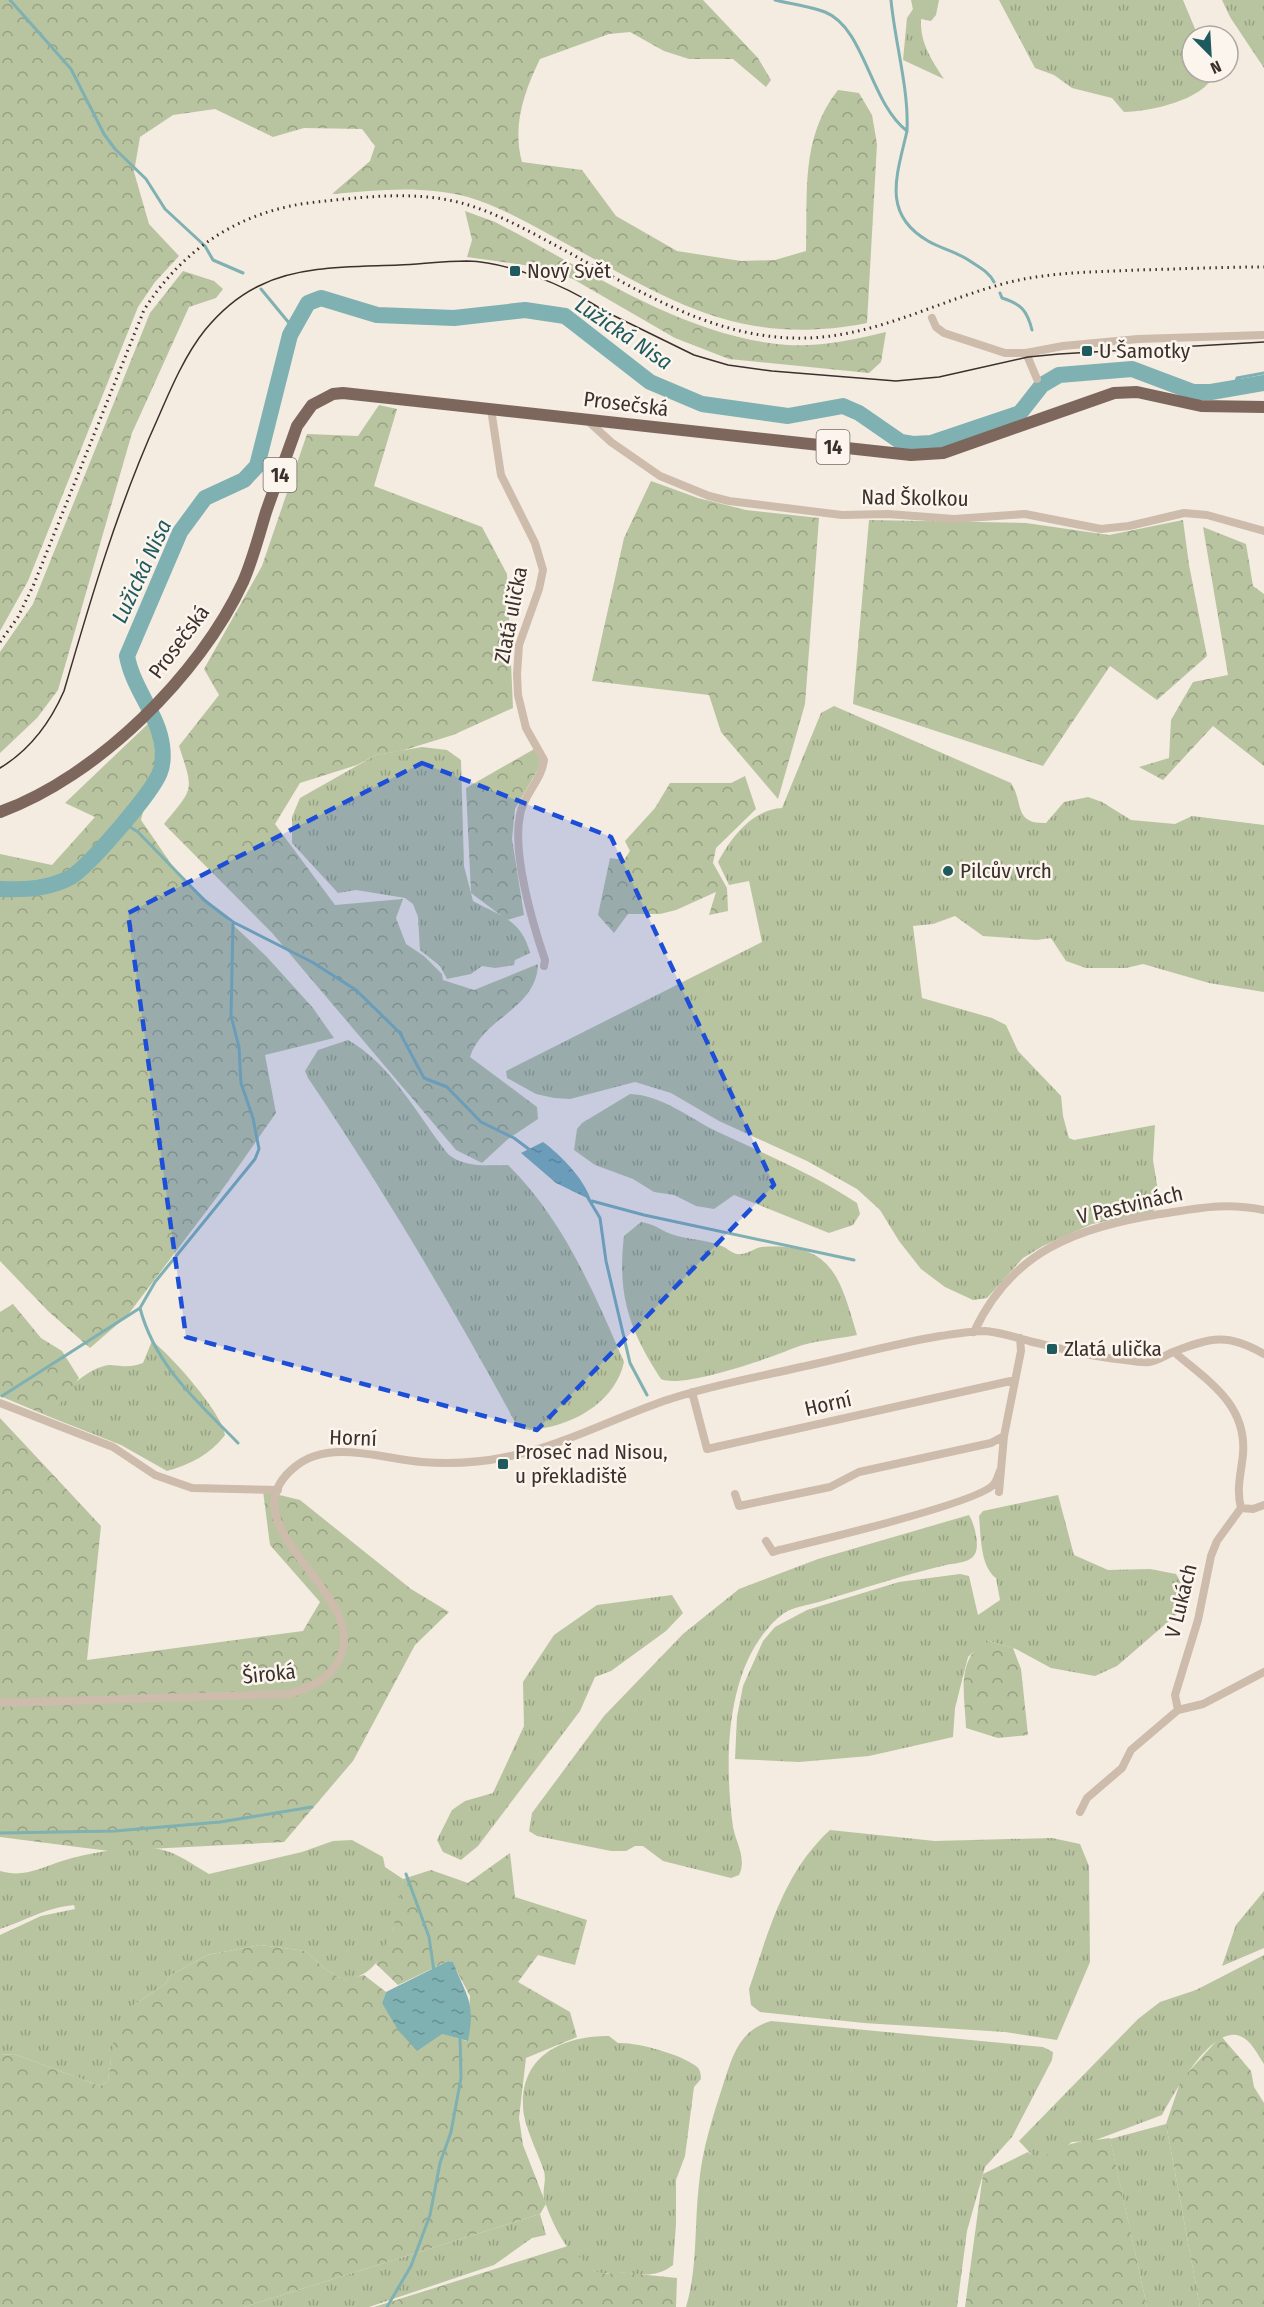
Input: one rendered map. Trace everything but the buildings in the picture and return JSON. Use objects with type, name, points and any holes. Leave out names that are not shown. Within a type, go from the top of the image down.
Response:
[{"type":"main road","name":"Prosečská","points":[[0,812],[26,803],[68,780],[141,719],[196,658],[243,582],[297,426],[312,405],[333,394],[343,393],[806,444],[931,455],[1114,393],[1137,392],[1201,406],[1264,406]]},
{"type":"street","points":[[932,318],[936,327],[944,333],[1005,354],[1138,339],[1264,335]]},
{"type":"street","points":[[1026,353],[1037,379]]},
{"type":"street","name":"Zlatá ulička","points":[[491,409],[501,475],[535,543],[543,570],[539,589],[519,645],[517,674],[518,695],[526,728],[544,760],[519,814],[519,834],[529,907],[545,960],[544,966]]},
{"type":"street","name":"Nad Školkou","points":[[586,419],[611,442],[660,476],[709,496],[729,501],[842,515],[888,514],[954,519],[1025,514],[1101,529],[1129,526],[1184,513],[1207,515],[1264,531]]},
{"type":"street","name":"V Pastvinách","points":[[974,1332],[983,1312],[1023,1264],[1045,1249],[1087,1230],[1216,1204],[1264,1210]]},
{"type":"street","name":"Horní","points":[[278,1490],[294,1467],[317,1455],[349,1453],[444,1463],[507,1457],[549,1445],[692,1392],[940,1336],[985,1331],[1090,1356],[1149,1362],[1201,1341],[1225,1337],[1249,1345],[1264,1354]]},
{"type":"street","points":[[999,1492],[1004,1436],[1021,1351],[1020,1338]]},
{"type":"street","points":[[1174,1352],[1226,1396],[1236,1410],[1244,1432],[1237,1493],[1241,1508],[1264,1505]]},
{"type":"street","name":"Horní","points":[[692,1392],[707,1449],[1014,1380]]},
{"type":"street","points":[[0,1403],[113,1447],[155,1475],[192,1488],[278,1490]]},
{"type":"street","points":[[735,1494],[739,1506],[830,1487],[860,1472],[991,1443],[1004,1436]]},
{"type":"street","points":[[766,1541],[770,1553],[967,1498],[994,1485],[1000,1471]]},
{"type":"street","name":"Široká","points":[[0,1703],[289,1694],[309,1688],[323,1679],[331,1672],[343,1650],[343,1624],[334,1603],[286,1540],[276,1512],[278,1490]]},
{"type":"street","name":"V Lukách","points":[[1178,1710],[1175,1695],[1198,1620],[1211,1556],[1217,1541],[1241,1508]]},
{"type":"street","points":[[1080,1812],[1087,1798],[1122,1768],[1138,1743],[1178,1710],[1203,1704],[1264,1672]]},
{"type":"highlighted area","points":[[422,763],[611,837],[774,1185],[537,1430],[186,1337],[128,913]]},
{"type":"green space","points":[[0,0],[703,0],[758,58],[771,80],[766,87],[733,59],[689,59],[664,51],[630,32],[609,34],[540,59],[521,109],[518,135],[522,162],[582,170],[616,216],[677,251],[741,261],[775,260],[806,251],[808,167],[817,127],[838,90],[859,93],[872,115],[877,144],[867,323],[822,329],[781,329],[743,324],[707,314],[672,300],[516,217],[468,197],[417,190],[332,194],[370,161],[375,146],[362,129],[304,128],[273,137],[215,109],[173,115],[140,137],[134,172],[149,224],[179,256],[155,282],[138,307],[28,581],[0,631]]},
{"type":"green space","points":[[911,0],[939,0],[936,15],[931,21],[921,19],[921,28],[927,51],[944,79],[903,60],[907,18],[913,9]]},
{"type":"green space","points":[[999,0],[1183,0],[1193,24],[1180,24],[1180,84],[1207,84],[1188,98],[1175,103],[1124,112],[1112,98],[1072,88],[1054,75],[1035,68]]},
{"type":"green space","points":[[1222,0],[1264,0],[1264,68],[1240,32],[1240,24],[1235,24]]},
{"type":"green space","points":[[465,211],[495,222],[636,298],[711,329],[749,339],[787,345],[837,342],[886,332],[881,362],[869,373],[729,359],[675,338],[573,279],[538,267],[467,257],[472,240]]},
{"type":"green space","points":[[183,271],[214,281],[223,289],[216,298],[189,307],[132,433],[58,690],[37,718],[0,753],[0,652],[33,604],[150,313]]},
{"type":"green space","points":[[379,405],[397,409],[374,486],[482,527],[507,574],[513,708],[453,735],[401,751],[376,755],[357,765],[300,783],[275,824],[335,905],[403,899],[396,918],[406,944],[424,956],[442,974],[443,980],[474,990],[538,964],[529,992],[486,1032],[476,1044],[470,1057],[537,1107],[538,1119],[508,1139],[482,1163],[456,1150],[273,934],[164,824],[181,803],[188,788],[189,781],[179,746],[219,695],[204,669],[262,566],[307,434],[358,436]]},
{"type":"green space","points":[[651,481],[698,498],[746,510],[819,518],[805,704],[778,799],[721,732],[709,695],[592,681],[624,538]]},
{"type":"green space","points":[[869,520],[1026,523],[1109,535],[1183,520],[1189,565],[1207,656],[1157,700],[1110,666],[1043,766],[853,704]]},
{"type":"green space","points":[[1203,527],[1246,544],[1253,586],[1264,594],[1264,766],[1213,726],[1163,780],[1139,767],[1169,758],[1171,720],[1193,682],[1228,675]]},
{"type":"green space","points":[[834,706],[1011,783],[1021,811],[1028,820],[1046,823],[1064,802],[1088,797],[1102,802],[1131,820],[1175,824],[1192,816],[1264,825],[1264,992],[1209,983],[1143,964],[1126,968],[1086,968],[1066,961],[1051,938],[1037,940],[983,936],[955,916],[933,924],[913,926],[922,998],[992,1018],[1006,1025],[1018,1051],[1061,1096],[1069,1138],[1074,1140],[1155,1125],[1153,1160],[1159,1197],[1153,1212],[1092,1224],[1043,1246],[1023,1258],[987,1298],[973,1300],[945,1287],[921,1269],[899,1241],[880,1210],[857,1189],[807,1161],[719,1121],[671,1093],[635,1082],[570,1099],[554,1098],[536,1094],[507,1078],[506,1071],[762,942],[749,881],[729,885],[718,862],[736,834],[752,819],[771,810],[782,808],[821,713]]},
{"type":"green space","points":[[151,721],[156,761],[141,820],[176,871],[266,956],[313,1008],[334,1038],[265,1055],[276,1113],[217,1197],[127,1316],[90,1348],[48,1311],[0,1261],[0,854],[52,865],[95,817],[65,803]]},
{"type":"green space","points":[[422,747],[447,750],[461,760],[464,866],[473,901],[509,920],[522,933],[530,953],[515,960],[514,965],[495,968],[482,966],[471,974],[447,979],[440,966],[420,950],[418,917],[413,904],[405,898],[356,890],[338,893],[292,843],[292,817],[300,798],[376,755]]},
{"type":"green space","points":[[536,748],[541,764],[515,809],[512,839],[524,915],[507,920],[471,893],[466,788]]},
{"type":"green space","points":[[745,776],[756,809],[716,848],[713,863],[727,888],[728,911],[709,915],[716,892],[676,910],[660,914],[628,914],[614,933],[598,915],[610,858],[624,860],[630,851],[625,841],[655,808],[670,783],[731,783]]},
{"type":"green space","points":[[348,1040],[363,1050],[391,1077],[448,1154],[468,1164],[508,1165],[545,1209],[589,1283],[624,1362],[613,1387],[594,1407],[557,1425],[536,1429],[525,1429],[515,1422],[416,1247],[308,1078],[305,1071],[318,1050]]},
{"type":"green space","points":[[630,1094],[653,1098],[675,1108],[718,1132],[806,1174],[857,1203],[860,1214],[853,1225],[829,1233],[734,1195],[714,1209],[696,1206],[674,1195],[654,1192],[633,1179],[595,1165],[574,1150],[577,1129],[582,1123]]},
{"type":"green space","points":[[641,1222],[677,1236],[718,1244],[736,1254],[744,1254],[762,1247],[786,1247],[804,1251],[819,1258],[830,1268],[838,1281],[857,1335],[801,1346],[747,1365],[706,1376],[672,1381],[661,1379],[633,1328],[624,1294],[622,1257],[624,1236]]},
{"type":"green space","points":[[13,1304],[41,1338],[62,1351],[79,1378],[50,1417],[0,1396],[0,1312]]},
{"type":"green space","points":[[152,1341],[183,1371],[206,1400],[225,1435],[199,1458],[167,1471],[121,1445],[50,1417],[58,1400],[84,1376],[103,1366],[130,1366],[143,1363]]},
{"type":"green space","points":[[0,1418],[101,1526],[87,1660],[303,1631],[320,1602],[270,1545],[263,1491],[300,1500],[411,1589],[449,1612],[415,1645],[353,1761],[284,1842],[109,1851],[0,1837]]},
{"type":"green space","points":[[1058,1495],[1074,1555],[1108,1570],[1150,1569],[1176,1574],[1184,1590],[1184,1608],[1117,1666],[1095,1676],[1051,1668],[1016,1649],[986,1640],[968,1657],[955,1708],[953,1737],[869,1756],[799,1762],[735,1759],[737,1717],[743,1686],[763,1641],[775,1627],[807,1610],[899,1582],[960,1574],[969,1576],[978,1615],[1000,1600],[996,1578],[984,1558],[979,1516],[983,1511]]},
{"type":"green space","points":[[969,1515],[977,1539],[975,1554],[970,1559],[792,1609],[784,1613],[764,1633],[749,1656],[739,1683],[729,1742],[730,1800],[733,1827],[742,1863],[739,1875],[731,1878],[663,1861],[643,1846],[635,1846],[626,1851],[611,1851],[537,1836],[529,1831],[532,1813],[604,1716],[683,1634],[739,1589],[818,1559]]},
{"type":"green space","points":[[672,1595],[683,1613],[666,1631],[611,1671],[595,1677],[580,1711],[478,1846],[461,1860],[443,1852],[437,1840],[452,1810],[465,1801],[493,1793],[524,1726],[523,1682],[554,1635],[597,1605]]},
{"type":"green space","points":[[986,1640],[1013,1648],[1021,1669],[1028,1735],[998,1738],[966,1728],[964,1680],[966,1668],[976,1648]]},
{"type":"green space","points":[[830,1830],[935,1841],[1052,1838],[1080,1844],[1089,1866],[1090,1962],[1057,2040],[1005,2032],[864,2023],[760,2012],[751,2005],[749,1989],[779,1904],[800,1865]]},
{"type":"green space","points":[[352,1840],[383,1857],[385,1867],[403,1879],[398,1910],[389,1942],[372,1968],[359,1976],[343,1980],[324,1968],[306,1951],[260,1945],[207,1955],[171,1975],[165,1984],[134,2005],[111,2059],[108,2081],[100,2086],[14,2054],[0,2055],[0,1935],[41,1916],[75,1909],[74,1905],[54,1909],[0,1929],[0,1871],[24,1873],[85,1855],[113,1850],[153,1848],[181,1857],[209,1874],[302,1852],[333,1841]]},
{"type":"green space","points":[[510,1853],[515,1897],[587,1920],[575,1965],[538,1955],[518,1982],[570,2012],[577,2037],[526,2058],[519,2118],[523,2145],[546,2204],[540,2214],[244,2307],[0,2307],[0,2055],[14,2054],[100,2086],[108,2081],[114,2037],[134,2005],[165,1984],[171,1975],[207,1955],[260,1945],[306,1951],[324,1968],[343,1980],[364,1975],[386,1992],[382,2003],[443,2034],[467,2041],[470,1996],[452,1962],[448,1961],[398,1985],[376,1964],[393,1930],[403,1879],[431,1870],[468,1883]]},
{"type":"green space","points":[[1264,1891],[1264,1948],[1222,1966],[1236,1925]]},
{"type":"green space","points":[[1264,1955],[1264,2064],[1248,2041],[1240,2036],[1229,2035],[1218,2040],[1206,2050],[1184,2078],[1162,2115],[1093,2141],[1072,2142],[1058,2152],[1040,2157],[1033,2156],[1019,2141],[1138,2019],[1160,2002],[1196,1990]]},
{"type":"green space","points":[[771,2021],[1043,2047],[1053,2052],[1052,2060],[1012,2137],[985,2167],[967,2231],[957,2307],[686,2307],[694,2262],[700,2171],[712,2120],[739,2044],[752,2030]]},
{"type":"green space","points":[[609,2036],[618,2043],[647,2047],[680,2057],[696,2066],[700,2073],[701,2079],[694,2087],[685,2156],[676,2180],[673,2265],[662,2272],[644,2275],[606,2274],[585,2266],[570,2251],[545,2202],[544,2171],[524,2113],[524,2088],[537,2061],[561,2045],[592,2037]]},
{"type":"green space","points":[[1221,2036],[1251,2071],[1254,2087],[1264,2103],[1264,2307],[1200,2307],[1166,2124],[1181,2080]]},
{"type":"green space","points":[[1166,2124],[1200,2307],[1147,2307],[1110,2139]]},
{"type":"green space","points":[[1110,2138],[1147,2307],[965,2307],[983,2174],[1028,2152],[1043,2156],[1067,2145]]},
{"type":"green space","points":[[540,2214],[546,2235],[532,2238],[494,2265],[369,2307],[244,2307]]},
{"type":"green space","points":[[568,2246],[594,2271],[607,2274],[618,2272],[677,2278],[676,2307],[374,2307]]},
{"type":"water","points":[[543,1142],[571,1168],[591,1200],[556,1183],[521,1153]]},
{"type":"water","points":[[448,1961],[453,1962],[470,2007],[468,2041],[442,2034],[417,2051],[398,2030],[382,2003],[386,1992]]},
{"type":"waterway","points":[[10,0],[71,69],[104,134],[115,149],[146,179],[165,209],[205,246],[213,260],[243,273]]},
{"type":"waterway","points":[[775,0],[825,12],[849,33],[884,103],[894,119],[907,131],[899,163],[896,192],[903,219],[928,241],[965,258],[987,273],[994,282]]},
{"type":"waterway","points":[[891,0],[904,82],[907,131]]},
{"type":"waterway","points":[[261,289],[294,329]]},
{"type":"waterway","points":[[1000,293],[1002,298],[1022,309],[1028,317],[1032,330]]},
{"type":"waterway","name":"Lužická Nisa","points":[[0,889],[37,888],[71,877],[105,844],[134,811],[155,782],[162,762],[160,734],[134,679],[127,656],[180,532],[205,498],[244,480],[257,466],[290,335],[308,303],[321,298],[377,315],[454,318],[525,310],[565,316],[650,382],[702,404],[788,416],[843,406],[859,413],[901,442],[913,444],[931,443],[1020,413],[1042,385],[1059,375],[1132,369],[1193,392],[1211,392],[1264,383]]},
{"type":"waterway","points":[[1234,388],[1237,378],[1264,373]]},
{"type":"waterway","points":[[124,823],[138,832],[204,900],[233,922],[312,962],[356,990],[400,1033],[424,1078],[447,1087],[481,1122],[514,1138],[530,1150]]},
{"type":"waterway","points":[[233,923],[231,1016],[239,1047],[241,1083],[253,1118],[259,1149],[255,1159],[155,1282],[140,1308],[147,1329],[167,1365],[193,1398],[238,1443]]},
{"type":"waterway","points":[[588,1198],[600,1218],[606,1261],[630,1363],[647,1395]]},
{"type":"waterway","points":[[592,1201],[644,1215],[854,1260]]},
{"type":"waterway","points":[[2,1396],[140,1308]]},
{"type":"waterway","points":[[0,1833],[115,1831],[220,1822],[312,1807]]},
{"type":"waterway","points":[[406,1874],[429,1937],[434,1971]]},
{"type":"waterway","points":[[387,2307],[411,2266],[430,2215],[440,2163],[451,2132],[461,2078],[460,2037]]},
{"type":"tram line","points":[[0,768],[21,753],[38,735],[46,725],[64,691],[118,519],[168,395],[198,340],[230,304],[253,289],[277,278],[311,270],[467,261],[518,270],[552,283],[598,307]]},
{"type":"tram line","points":[[590,304],[694,355],[728,365],[772,371],[896,381],[939,377],[1028,357],[1264,342]]},
{"type":"railway","points":[[0,642],[18,617],[34,584],[144,310],[177,268],[196,250],[217,235],[264,213],[289,206],[372,197],[428,197],[465,204],[510,222],[638,291],[697,317],[728,328],[759,335],[791,338],[820,337],[874,327],[979,291],[1039,277],[1105,271],[1264,267]]},
{"type":"place","name":"Nový Svět","points":[[515,271]]},
{"type":"place","name":"U Šamotky","points":[[1087,351]]},
{"type":"place","name":"Pilcův vrch","points":[[948,871]]},
{"type":"place","name":"Zlatá ulička","points":[[1052,1349]]},
{"type":"place","name":"Proseč nad Nisou, u překladiště","points":[[503,1464]]}]
